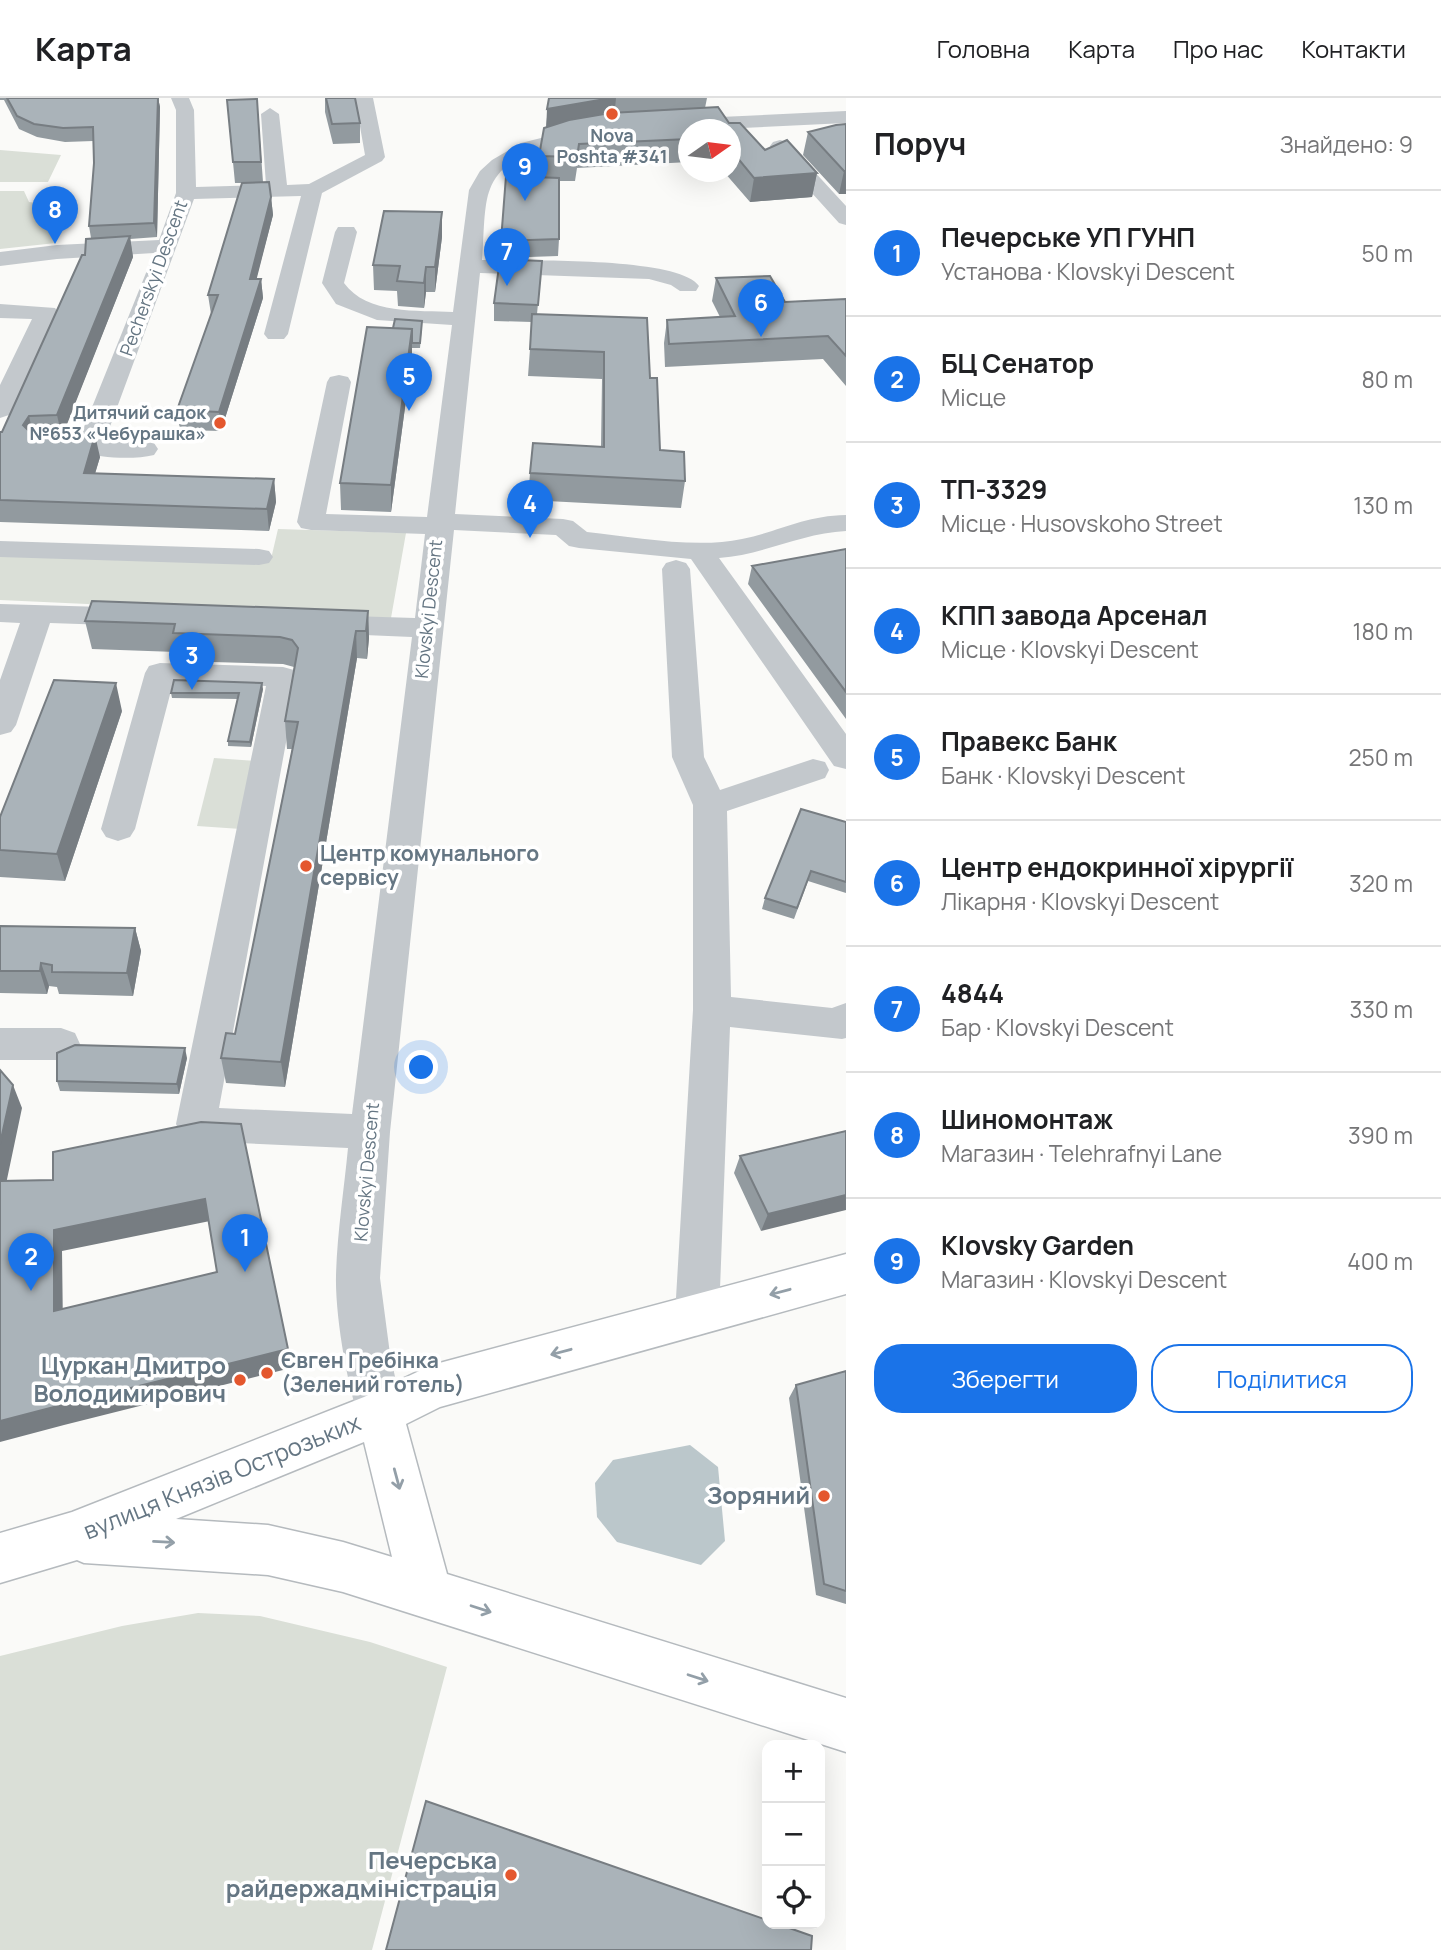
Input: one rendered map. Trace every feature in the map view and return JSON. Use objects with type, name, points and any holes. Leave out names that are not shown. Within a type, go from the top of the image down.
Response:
[{"type":"main road","name":"вулиця Князів Острозьких","points":[[0,1558],[72,1537],[380,1413],[432,1387],[846,1274]]},
{"type":"main road","points":[[380,1413],[426,1592]]},
{"type":"main road","points":[[72,1537],[268,1550],[343,1567],[846,1725]]},
{"type":"street","name":"Pecherskyi Descent","points":[[145,449],[77,446],[103,412],[169,246],[186,193],[184,110],[180,98]]},
{"type":"street","points":[[186,193],[313,190],[375,157],[364,98]]},
{"type":"street","points":[[816,118],[830,98]]},
{"type":"street","points":[[775,102],[816,118]]},
{"type":"street","points":[[270,114],[277,191]]},
{"type":"street","points":[[673,133],[752,138],[816,118],[846,117]]},
{"type":"street","name":"Klovskyi Descent","points":[[380,1413],[367,1354],[358,1278],[370,1132],[480,190],[494,166],[539,143],[604,127]]},
{"type":"street","points":[[752,138],[846,219]]},
{"type":"street","points":[[276,334],[313,190]]},
{"type":"street","points":[[346,232],[333,283],[344,299],[385,315],[463,319]]},
{"type":"street","points":[[0,259],[57,252],[169,246]]},
{"type":"street","points":[[471,265],[650,272],[679,280],[688,286]]},
{"type":"street","points":[[0,311],[47,313],[0,410]]},
{"type":"street","points":[[339,382],[311,522],[563,527],[579,540],[688,560],[744,548],[818,524],[846,523]]},
{"type":"street","points":[[0,549],[259,557]]},
{"type":"street","points":[[688,560],[846,758]]},
{"type":"street","points":[[688,560],[688,757],[710,805],[712,1010],[697,1315]]},
{"type":"street","points":[[0,613],[169,618]]},
{"type":"street","points":[[0,725],[38,614]]},
{"type":"street","points":[[289,623],[427,628]]},
{"type":"street","points":[[118,829],[160,673],[283,677],[196,1124],[370,1132]]},
{"type":"street","points":[[710,805],[813,770]]},
{"type":"street","points":[[712,1010],[842,1024],[846,1018]]},
{"type":"street","points":[[0,1044],[61,1044]]},
{"type":"shaded area","points":[[0,150],[61,155],[48,182],[0,182]]},
{"type":"shaded area","points":[[0,191],[24,191],[29,202],[61,206],[56,243],[0,249]]},
{"type":"shaded area","points":[[278,529],[406,533],[391,618],[0,600],[0,549],[271,559]]},
{"type":"shaded area","points":[[214,758],[257,761],[241,829],[197,826]]},
{"type":"shaded area","points":[[690,1445],[718,1467],[725,1541],[701,1565],[617,1542],[597,1517],[595,1483],[613,1460]]},
{"type":"shaded area","points":[[198,1613],[260,1616],[370,1642],[447,1667],[372,1950],[0,1950],[0,1656],[122,1626]]},
{"type":"building","points":[[7,98],[158,98],[154,223],[89,226],[94,163],[93,127],[63,128],[34,124],[17,116]]},
{"type":"building","points":[[326,98],[355,98],[360,123],[332,124]]},
{"type":"building","points":[[549,98],[611,98],[547,109]]},
{"type":"building","points":[[257,99],[261,162],[233,162],[227,100]]},
{"type":"building","points":[[718,107],[726,119],[678,119],[678,140],[579,144],[577,157],[539,156],[544,128],[569,120],[610,113]]},
{"type":"building","points":[[741,124],[765,150],[787,140],[817,173],[754,178],[741,162]]},
{"type":"building","points":[[846,124],[846,171],[844,171],[808,132]]},
{"type":"building","points":[[506,176],[559,178],[559,239],[501,241]]},
{"type":"building","points":[[269,182],[271,197],[250,279],[261,279],[219,412],[177,410],[218,295],[208,295],[242,183]]},
{"type":"building","points":[[384,211],[442,212],[435,267],[426,267],[424,283],[397,281],[400,266],[373,265]]},
{"type":"building","points":[[130,236],[57,415],[29,416],[23,425],[29,431],[95,435],[84,473],[274,479],[267,509],[0,500],[0,432],[82,255],[85,255],[86,239]]},
{"type":"building","points":[[500,259],[542,261],[538,305],[494,303]]},
{"type":"building","points":[[770,276],[785,302],[846,299],[846,356],[828,336],[669,344],[667,320],[735,316],[716,278]]},
{"type":"building","points":[[532,314],[647,318],[650,378],[657,378],[660,450],[684,452],[685,481],[530,473],[533,443],[604,447],[604,352],[530,349]]},
{"type":"building","points":[[395,319],[422,321],[420,343],[412,343],[412,329],[393,328]]},
{"type":"building","points":[[367,327],[412,329],[391,485],[340,483]]},
{"type":"building","points":[[846,549],[846,692],[752,566]]},
{"type":"building","points":[[92,601],[368,611],[366,631],[356,631],[281,1062],[221,1058],[226,1033],[235,1034],[298,722],[285,721],[298,648],[292,640],[280,637],[173,633],[175,624],[85,621]]},
{"type":"building","points":[[54,680],[116,683],[57,854],[0,850],[0,817]]},
{"type":"building","points":[[174,680],[262,683],[250,742],[228,741],[239,693],[171,693]]},
{"type":"building","points":[[801,809],[846,822],[846,882],[811,871],[797,908],[765,898]]},
{"type":"building","points":[[0,926],[135,928],[127,973],[52,972],[52,965],[41,963],[40,971],[0,971]]},
{"type":"building","points":[[75,1045],[185,1048],[177,1084],[57,1081],[57,1053]]},
{"type":"building","points":[[0,1070],[13,1085],[0,1144]]},
{"type":"building","points":[[201,1122],[241,1124],[288,1349],[0,1421],[0,1181],[53,1180],[53,1152]],"holes":[[[205,1199],[217,1272],[54,1311],[54,1230]]]},
{"type":"building","points":[[846,1131],[846,1195],[768,1214],[740,1156]]},
{"type":"building","name":"Зоряний","points":[[846,1371],[846,1591],[824,1584],[796,1385]]},
{"type":"building","name":"Печерська райдержадміністрація","points":[[426,1801],[762,1918],[762,1929],[792,1929],[812,1936],[811,1950],[386,1950]]},
{"type":"place","name":"Nova Poshta #341","points":[[612,114]]},
{"type":"place","name":"Klovsky Garden","points":[[525,201]]},
{"type":"place","name":"Шиномонтаж","points":[[55,244]]},
{"type":"place","name":"4844","points":[[507,286]]},
{"type":"place","name":"Центр ендокринної хірургії","points":[[761,337]]},
{"type":"place","name":"Правекс Банк","points":[[409,411]]},
{"type":"place","name":"Дитячий садок №653 «Чебурашка»","points":[[220,423]]},
{"type":"place","name":"КПП завода Арсенал","points":[[530,538]]},
{"type":"place","name":"ТП-3329","points":[[192,690]]},
{"type":"place","name":"Центр комунального сервісу","points":[[306,866]]},
{"type":"place","name":"Печерське УП ГУНП","points":[[245,1272]]},
{"type":"place","name":"БЦ Сенатор","points":[[31,1291]]},
{"type":"place","name":"Євген Гребінка (Зелений готель)","points":[[267,1373]]},
{"type":"place","name":"Цуркан Дмитро Володимирович","points":[[240,1380]]},
{"type":"place","name":"Зоряний","points":[[824,1496]]},
{"type":"place","name":"Печерська райдержадміністрація","points":[[511,1875]]}]
